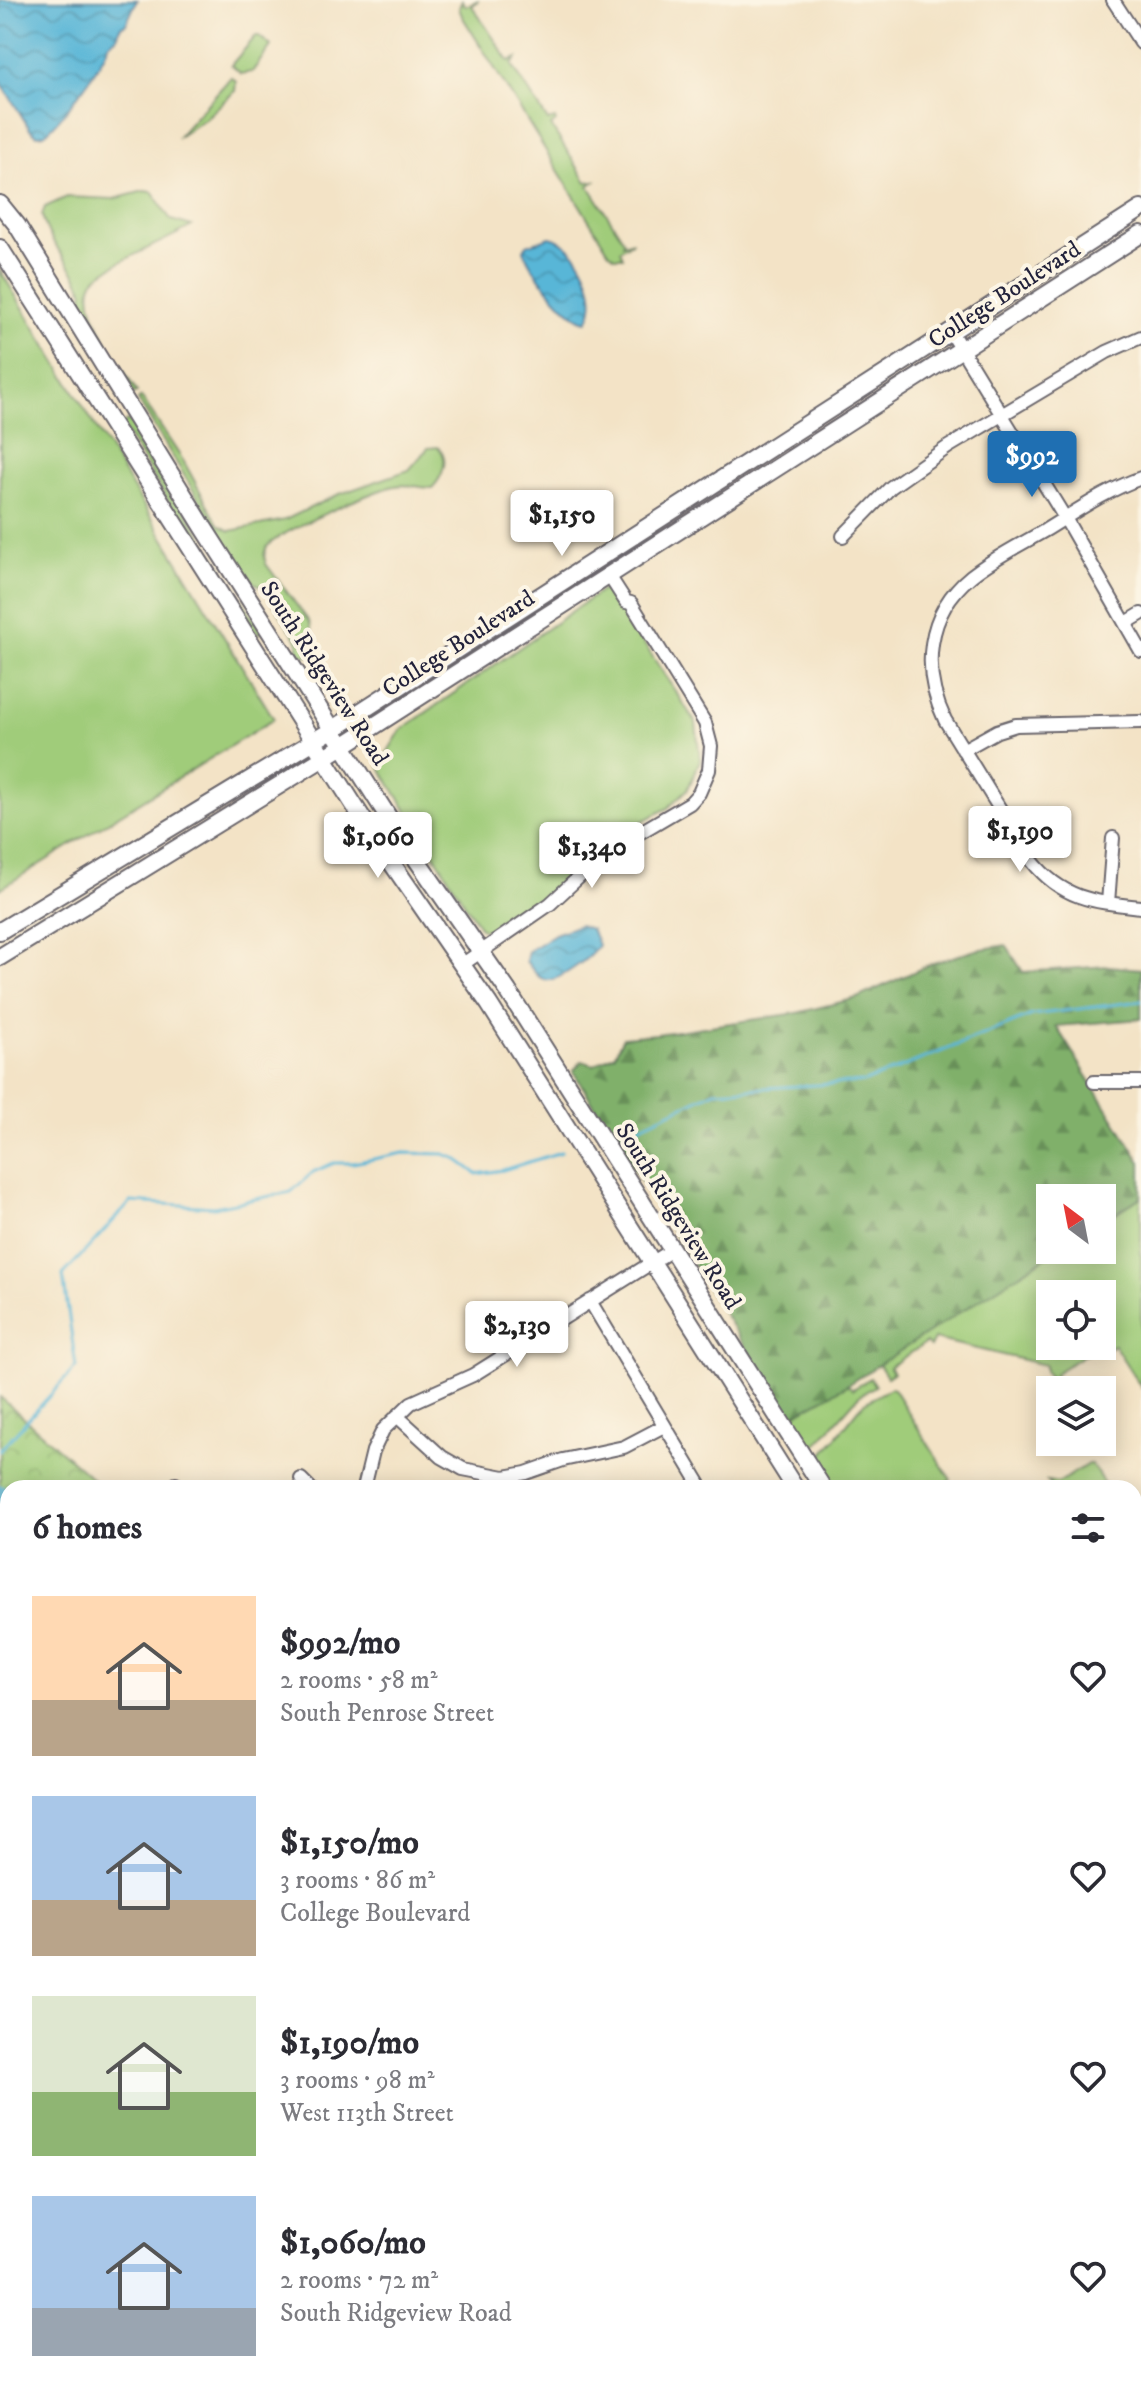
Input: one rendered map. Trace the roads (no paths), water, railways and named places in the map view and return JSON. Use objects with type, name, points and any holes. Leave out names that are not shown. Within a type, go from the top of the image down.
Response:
[{"type":"main road","name":"South Ridgeview Road","points":[[0,204],[17,225],[332,730],[401,837],[481,951],[818,1480]]},
{"type":"main road","name":"College Boulevard","points":[[0,931],[332,730],[1141,209]]},
{"type":"main road","name":"College Boulevard","points":[[0,957],[343,746],[1141,234]]},
{"type":"main road","name":"South Ridgeview Road","points":[[0,248],[382,849],[463,964],[790,1480]]},
{"type":"street","points":[[1113,0],[1141,43]]},
{"type":"street","points":[[951,332],[1065,518],[1141,651]]},
{"type":"street","points":[[843,536],[891,487],[948,447],[1107,352],[1141,337]]},
{"type":"street","points":[[1141,478],[1065,518],[969,577],[939,616],[930,653],[932,685],[945,720],[1045,877],[1079,898],[1141,907]]},
{"type":"street","points":[[463,964],[550,904],[605,853],[678,812],[699,793],[709,770],[709,735],[698,711],[631,603],[626,602],[614,570],[602,555]]},
{"type":"street","points":[[1126,623],[1141,614]]},
{"type":"street","points":[[963,750],[997,731],[1016,725],[1141,722]]},
{"type":"street","points":[[1108,903],[1113,838]]},
{"type":"street","points":[[1094,1082],[1141,1082]]},
{"type":"street","points":[[366,1480],[383,1430],[411,1403],[473,1375],[672,1250]]},
{"type":"street","points":[[590,1301],[697,1480]]},
{"type":"street","points":[[397,1416],[452,1463],[471,1472],[504,1477],[624,1447],[664,1426]]},
{"type":"water","points":[[0,0],[137,0],[126,24],[120,27],[117,37],[108,44],[91,77],[44,134],[37,135],[30,129],[0,81]]},
{"type":"water","points":[[550,237],[570,249],[586,272],[592,299],[587,321],[570,312],[560,302],[527,258],[524,250],[527,245]]},
{"type":"water","points":[[579,925],[591,929],[598,945],[595,950],[558,977],[545,980],[539,977],[526,961],[528,951],[555,934]]},
{"type":"waterway","points":[[624,1134],[715,1091],[865,1082],[1032,1015],[1141,1001]]},
{"type":"waterway","points":[[0,1450],[76,1367],[63,1275],[131,1202],[214,1207],[291,1192],[313,1172],[334,1163],[353,1163],[404,1153],[444,1154],[477,1174],[503,1170],[561,1152]]}]
